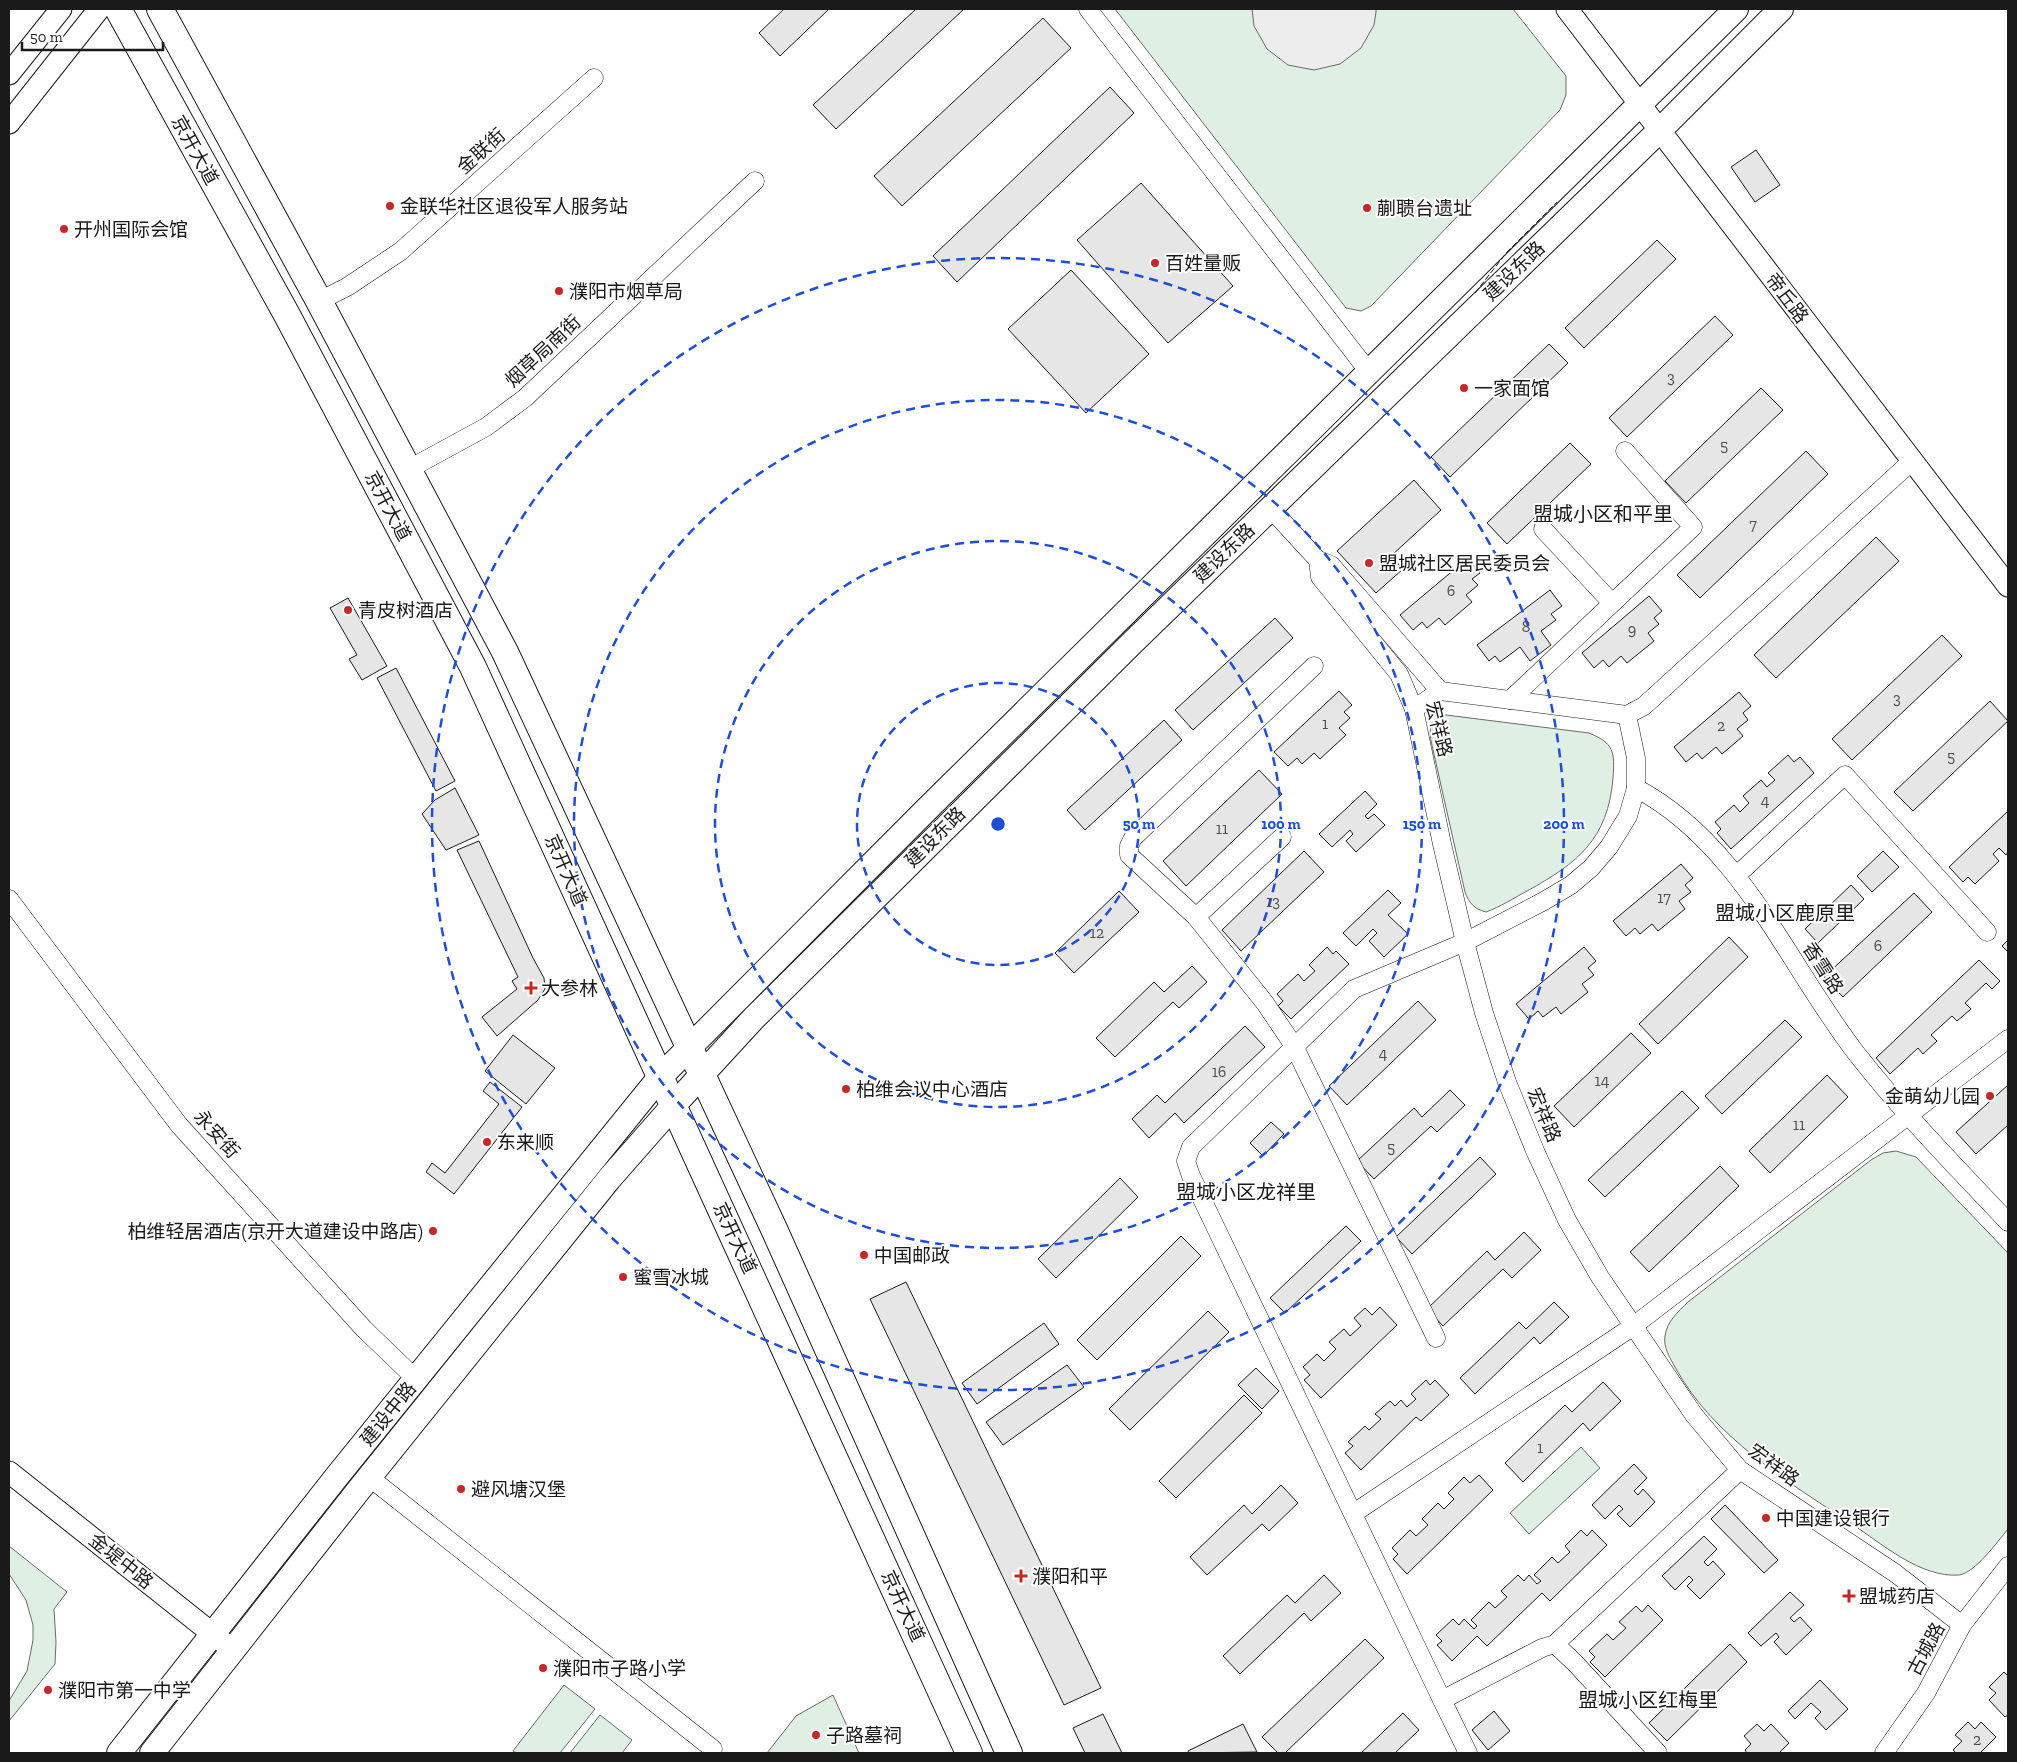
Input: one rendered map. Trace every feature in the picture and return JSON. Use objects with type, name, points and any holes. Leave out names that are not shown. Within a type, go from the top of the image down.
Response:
[{"type":"main road","name":"京开大道","points":[[118,9],[286,315],[474,667],[660,1078],[970,1753]]},
{"type":"main road","name":"京开大道","points":[[160,9],[409,469],[509,661],[774,1229],[1009,1753]]},
{"type":"main road","name":"建设东路","points":[[660,1078],[688,1048],[1736,9]]},
{"type":"main road","name":"建设东路","points":[[674,1105],[754,1018],[945,827],[1270,508],[1660,130],[1781,9]]},
{"type":"main road","name":"建设中路","points":[[120,1753],[416,1379],[660,1078]]},
{"type":"main road","name":"建设中路","points":[[152,1753],[232,1650],[609,1179],[674,1105]]},
{"type":"street","points":[[9,74],[60,9]]},
{"type":"street","points":[[9,123],[99,9]]},
{"type":"street","points":[[1088,9],[1369,372]]},
{"type":"street","name":"帝丘路","points":[[1567,9],[2008,586]]},
{"type":"street","name":"金联街","points":[[319,301],[347,287],[401,251],[594,78]]},
{"type":"street","name":"烟草局南街","points":[[409,469],[486,427],[525,398],[755,181]]},
{"type":"street","points":[[1510,700],[1693,527],[1625,451]]},
{"type":"street","points":[[1318,560],[1331,565],[1440,691],[1627,714],[1644,706],[1912,461]]},
{"type":"street","name":"宏祥路","points":[[1270,508],[1318,560],[1320,577],[1400,674],[1414,709],[1465,942],[1507,1082],[1536,1153],[1567,1220],[1600,1277],[1632,1327],[1694,1416],[1740,1470],[1895,1573],[1962,1625]]},
{"type":"street","points":[[1543,529],[1612,603]]},
{"type":"street","points":[[1314,666],[1133,838],[1129,846],[1129,855],[1196,917],[1265,1003],[1294,1046],[1436,1338]]},
{"type":"street","points":[[1414,709],[1440,691]]},
{"type":"street","points":[[1465,1752],[1354,1513],[1191,1176],[1186,1161],[1192,1147],[1354,989],[1465,942],[1551,897],[1571,885],[1591,868],[1609,847],[1628,816],[1636,788],[1636,758],[1627,714]]},
{"type":"street","points":[[1737,875],[1845,775],[1987,932]]},
{"type":"street","name":"香雪路","points":[[1636,788],[1660,801],[1690,825],[1737,875],[1830,1018],[1907,1115],[2008,1222]]},
{"type":"street","points":[[1196,917],[1282,837]]},
{"type":"street","name":"永安街","points":[[9,899],[179,1125],[364,1329],[416,1379]]},
{"type":"street","points":[[1354,1513],[1632,1327],[2008,1039]]},
{"type":"street","points":[[1442,1700],[1542,1648],[1555,1644],[1740,1470]]},
{"type":"street","name":"金堤中路","points":[[9,1472],[232,1650]]},
{"type":"street","points":[[369,1478],[713,1749]]},
{"type":"street","name":"古城路","points":[[1884,1753],[1926,1693],[1962,1625],[2008,1566]]},
{"type":"street","points":[[1555,1644],[1658,1753]]},
{"type":"green space","name":"蒯聩台遗址","points":[[1115,9],[1513,9],[1566,76],[1566,95],[1560,110],[1371,306],[1361,311],[1346,308]]},
{"type":"green space","points":[[1446,715],[1589,733],[1604,741],[1611,749],[1613,755],[1613,778],[1605,817],[1587,847],[1575,859],[1545,881],[1486,912],[1472,905],[1465,892],[1431,741],[1430,731],[1432,724],[1437,718]]},
{"type":"green space","points":[[1896,1151],[1916,1157],[2008,1253],[2008,1529],[1979,1563],[1972,1569],[1959,1575],[1930,1571],[1902,1558],[1803,1492],[1754,1456],[1710,1415],[1691,1392],[1671,1360],[1665,1344],[1668,1326],[1688,1302],[1871,1160],[1883,1153]]},
{"type":"green space","points":[[1581,1447],[1600,1468],[1529,1534],[1510,1513]]},
{"type":"green space","points":[[9,1546],[67,1592],[54,1609],[55,1664],[9,1721],[9,1701],[27,1671],[33,1640],[33,1625],[26,1600],[9,1574]]},
{"type":"green space","points":[[564,1685],[595,1709],[560,1753],[516,1753],[513,1751]]},
{"type":"green space","name":"子路墓祠","points":[[833,1695],[859,1753],[767,1753],[796,1716]]},
{"type":"green space","points":[[600,1715],[632,1740],[622,1753],[570,1753]]},
{"type":"shaded area","points":[[1252,9],[1376,9],[1376,12],[1374,25],[1361,48],[1340,64],[1314,70],[1288,65],[1267,49],[1254,26]]},
{"type":"building","points":[[784,9],[829,9],[780,56],[759,33]]},
{"type":"building","points":[[916,9],[964,9],[836,129],[813,105]]},
{"type":"building","points":[[1043,18],[1071,48],[902,206],[874,176]]},
{"type":"building","points":[[1110,87],[1134,113],[957,282],[933,256]]},
{"type":"building","points":[[1756,150],[1780,185],[1755,202],[1731,167]]},
{"type":"building","name":"百姓量贩","points":[[1141,183],[1233,286],[1168,343],[1077,240]]},
{"type":"building","points":[[1657,240],[1676,259],[1584,348],[1565,328]]},
{"type":"building","points":[[1071,270],[1149,354],[1086,413],[1008,329]]},
{"type":"building","points":[[1715,316],[1733,335],[1627,437],[1609,418]]},
{"type":"building","points":[[1549,344],[1568,363],[1450,477],[1431,457]]},
{"type":"building","points":[[1761,388],[1783,410],[1686,503],[1665,481]]},
{"type":"building","points":[[1570,443],[1591,464],[1507,544],[1487,523]]},
{"type":"building","points":[[1806,451],[1828,474],[1700,598],[1677,575]]},
{"type":"building","points":[[1414,480],[1441,510],[1391,556],[1403,569],[1376,593],[1337,551]]},
{"type":"building","points":[[1876,537],[1899,561],[1776,678],[1754,655]]},
{"type":"building","points":[[1468,558],[1480,573],[1472,579],[1478,585],[1466,595],[1472,602],[1445,625],[1439,618],[1427,628],[1422,622],[1413,630],[1400,615]]},
{"type":"building","points":[[1550,590],[1562,606],[1551,614],[1556,620],[1541,631],[1551,645],[1530,661],[1520,647],[1500,662],[1495,656],[1489,661],[1477,645]]},
{"type":"building","points":[[1649,596],[1662,611],[1654,618],[1659,624],[1648,633],[1654,641],[1627,663],[1621,656],[1609,667],[1603,660],[1594,668],[1582,653]]},
{"type":"building","points":[[348,598],[387,666],[362,680],[349,659],[357,655],[330,608]]},
{"type":"building","points":[[1275,618],[1293,638],[1193,730],[1175,710]]},
{"type":"building","points":[[1942,635],[1962,656],[1852,760],[1832,739]]},
{"type":"building","points":[[396,668],[455,781],[436,791],[377,678]]},
{"type":"building","points":[[1339,691],[1352,705],[1344,712],[1350,718],[1339,728],[1346,735],[1320,759],[1314,753],[1302,764],[1297,758],[1288,766],[1274,752]]},
{"type":"building","points":[[1739,692],[1751,706],[1743,713],[1748,720],[1737,729],[1743,736],[1722,754],[1716,747],[1702,759],[1697,753],[1686,762],[1674,747]]},
{"type":"building","points":[[1990,701],[2008,721],[1913,811],[1894,792]]},
{"type":"building","points":[[1164,720],[1182,740],[1085,830],[1067,810]]},
{"type":"building","points":[[1788,755],[1794,762],[1800,757],[1814,773],[1731,849],[1717,833],[1721,829],[1715,822],[1734,805],[1740,812],[1749,803],[1743,796],[1761,780],[1767,787],[1775,780],[1768,773]]},
{"type":"building","points":[[1259,770],[1282,794],[1186,886],[1163,861]]},
{"type":"building","points":[[455,788],[479,835],[446,850],[422,814],[435,800]]},
{"type":"building","points":[[1365,791],[1377,804],[1365,816],[1368,819],[1374,814],[1385,825],[1356,852],[1346,841],[1353,834],[1350,830],[1332,847],[1319,834]]},
{"type":"building","points":[[2008,811],[2008,852],[2006,855],[1999,848],[1993,854],[1999,861],[1975,884],[1968,877],[1963,882],[1949,867]]},
{"type":"building","points":[[479,841],[544,978],[545,989],[538,1000],[497,1036],[482,1017],[517,989],[512,981],[518,977],[457,850]]},
{"type":"building","points":[[1304,851],[1324,872],[1241,951],[1222,930]]},
{"type":"building","points":[[1883,851],[1899,867],[1872,892],[1857,876]]},
{"type":"building","points":[[1681,864],[1693,878],[1685,885],[1691,892],[1679,901],[1685,909],[1658,931],[1652,924],[1640,934],[1635,928],[1626,936],[1613,921]]},
{"type":"building","points":[[1851,885],[1864,899],[1818,943],[1805,929]]},
{"type":"building","points":[[1388,890],[1401,903],[1388,915],[1408,934],[1384,957],[1369,941],[1377,933],[1373,929],[1356,946],[1343,933]]},
{"type":"building","points":[[1119,891],[1139,912],[1074,973],[1055,953]]},
{"type":"building","points":[[1914,893],[1932,912],[1843,997],[1824,977]]},
{"type":"building","points":[[1729,937],[1748,957],[1658,1044],[1639,1024]]},
{"type":"building","points":[[2008,940],[2008,952],[2002,946]]},
{"type":"building","points":[[1327,947],[1333,954],[1336,951],[1349,964],[1291,1019],[1278,1006],[1283,1001],[1277,994],[1298,974],[1304,981],[1315,971],[1309,965]]},
{"type":"building","points":[[1584,947],[1596,961],[1588,968],[1594,975],[1582,984],[1588,992],[1561,1014],[1556,1007],[1543,1017],[1538,1011],[1529,1019],[1516,1004]]},
{"type":"building","points":[[1979,960],[2000,981],[1992,989],[1986,983],[1965,1003],[1971,1009],[1957,1021],[1952,1016],[1931,1035],[1937,1041],[1923,1054],[1918,1048],[1890,1074],[1876,1058]]},
{"type":"building","points":[[1192,966],[1207,982],[1179,1008],[1173,1002],[1115,1057],[1096,1038],[1154,982],[1164,992]]},
{"type":"building","points":[[1418,1001],[1436,1020],[1347,1105],[1329,1086]]},
{"type":"building","points":[[1785,1020],[1802,1037],[1722,1114],[1705,1096]]},
{"type":"building","points":[[1245,1026],[1265,1047],[1184,1123],[1175,1113],[1149,1138],[1132,1119],[1157,1095],[1165,1103]]},
{"type":"building","points":[[1631,1033],[1651,1053],[1574,1127],[1554,1106]]},
{"type":"building","points":[[513,1035],[555,1068],[526,1104],[485,1071]]},
{"type":"building","points":[[1827,1075],[1848,1097],[1770,1173],[1749,1151]]},
{"type":"building","points":[[490,1082],[522,1107],[454,1194],[426,1172],[432,1163],[445,1173],[499,1104],[483,1091]]},
{"type":"building","points":[[2008,1085],[2008,1125],[1976,1154],[1956,1132]]},
{"type":"building","points":[[1450,1090],[1465,1105],[1437,1132],[1431,1126],[1374,1179],[1357,1161],[1414,1108],[1422,1117]]},
{"type":"building","points":[[1682,1091],[1699,1108],[1605,1197],[1588,1180]]},
{"type":"building","points":[[1271,1122],[1284,1134],[1263,1156],[1250,1143]]},
{"type":"building","points":[[1480,1157],[1496,1174],[1412,1254],[1396,1237]]},
{"type":"building","points":[[1720,1166],[1739,1186],[1649,1272],[1630,1252]]},
{"type":"building","points":[[1120,1178],[1138,1197],[1056,1278],[1038,1259]]},
{"type":"building","points":[[1346,1226],[1361,1241],[1285,1313],[1270,1298]]},
{"type":"building","points":[[1524,1232],[1541,1250],[1512,1278],[1503,1269],[1443,1326],[1427,1309],[1487,1251],[1495,1260]]},
{"type":"building","points":[[1181,1236],[1201,1256],[1097,1360],[1077,1340]]},
{"type":"building","points":[[906,1282],[1101,1688],[1064,1705],[870,1299]]},
{"type":"building","points":[[1554,1302],[1569,1317],[1540,1344],[1534,1337],[1475,1394],[1460,1378],[1519,1322],[1526,1329]]},
{"type":"building","points":[[1380,1307],[1397,1325],[1321,1398],[1304,1380],[1310,1375],[1303,1367],[1317,1354],[1324,1361],[1336,1349],[1329,1342],[1344,1329],[1350,1336],[1361,1326],[1354,1318],[1365,1308],[1372,1315]]},
{"type":"building","points":[[1208,1311],[1229,1332],[1130,1430],[1109,1409]]},
{"type":"building","points":[[1044,1323],[1059,1344],[977,1404],[962,1383]]},
{"type":"building","points":[[1067,1365],[1084,1387],[1003,1445],[986,1422]]},
{"type":"building","points":[[1256,1368],[1279,1391],[1262,1409],[1238,1385]]},
{"type":"building","points":[[1426,1380],[1430,1385],[1435,1380],[1449,1395],[1421,1421],[1416,1417],[1361,1470],[1345,1453],[1353,1446],[1348,1442],[1365,1426],[1369,1430],[1381,1419],[1375,1414],[1390,1401],[1395,1406],[1401,1400],[1407,1407],[1416,1399],[1411,1394]]},
{"type":"building","points":[[1603,1382],[1621,1401],[1590,1431],[1583,1423],[1523,1482],[1505,1463],[1565,1405],[1572,1412]]},
{"type":"building","points":[[1244,1395],[1262,1413],[1176,1498],[1159,1481]]},
{"type":"building","points":[[1634,1464],[1647,1478],[1634,1491],[1638,1495],[1643,1489],[1655,1502],[1630,1527],[1617,1514],[1623,1509],[1619,1505],[1605,1519],[1592,1505]]},
{"type":"building","points":[[1479,1475],[1493,1490],[1407,1574],[1393,1559],[1398,1554],[1392,1548],[1410,1530],[1416,1536],[1428,1525],[1422,1519],[1438,1503],[1444,1509],[1454,1499],[1448,1493],[1464,1477],[1470,1483]]},
{"type":"building","points":[[1281,1485],[1298,1503],[1269,1531],[1262,1524],[1207,1575],[1190,1557],[1244,1505],[1252,1514]]},
{"type":"building","points":[[1725,1505],[1778,1560],[1764,1573],[1711,1519]]},
{"type":"building","points":[[1581,1530],[1587,1536],[1592,1530],[1607,1545],[1550,1601],[1542,1593],[1487,1646],[1477,1636],[1452,1661],[1437,1645],[1442,1641],[1436,1635],[1453,1619],[1459,1625],[1464,1619],[1474,1629],[1477,1626],[1471,1620],[1489,1602],[1495,1608],[1507,1597],[1501,1591],[1518,1575],[1524,1581],[1529,1575],[1537,1584],[1541,1581],[1534,1575],[1552,1557],[1558,1563],[1570,1552],[1565,1546]]},
{"type":"building","points":[[1704,1536],[1717,1549],[1704,1562],[1708,1566],[1713,1561],[1725,1574],[1700,1599],[1687,1586],[1693,1580],[1689,1576],[1675,1590],[1662,1576]]},
{"type":"building","points":[[1324,1575],[1341,1593],[1311,1621],[1304,1613],[1240,1674],[1223,1656],[1287,1595],[1295,1603]]},
{"type":"building","points":[[1790,1592],[1804,1605],[1790,1618],[1794,1622],[1800,1617],[1812,1630],[1786,1655],[1774,1642],[1779,1637],[1776,1633],[1761,1646],[1748,1633]]},
{"type":"building","points":[[1648,1605],[1663,1620],[1605,1677],[1590,1662],[1595,1657],[1589,1651],[1607,1634],[1613,1640],[1626,1628],[1619,1622],[1636,1606],[1642,1612]]},
{"type":"building","points":[[1365,1639],[1384,1658],[1285,1753],[1278,1753],[1262,1737]]},
{"type":"building","points":[[1730,1644],[1747,1662],[1667,1741],[1649,1723]]},
{"type":"building","points":[[2004,1672],[2008,1676],[2008,1715],[2005,1717],[1989,1700],[1996,1693],[1989,1687]]},
{"type":"building","points":[[1820,1680],[1848,1709],[1826,1730],[1815,1718],[1821,1712],[1811,1703],[1795,1719],[1788,1711]]},
{"type":"building","points":[[1494,1711],[1510,1731],[1488,1750],[1472,1730]]},
{"type":"building","points":[[1403,1713],[1419,1730],[1395,1753],[1361,1753]]},
{"type":"building","points":[[1103,1714],[1122,1753],[1085,1753],[1073,1728]]},
{"type":"building","points":[[1968,1722],[1975,1729],[1981,1722],[1996,1737],[1980,1753],[1956,1753],[1953,1750],[1962,1741],[1955,1735]]},
{"type":"building","points":[[1243,1724],[1257,1752],[1189,1753],[1188,1751]]},
{"type":"building","points":[[1757,1724],[1764,1731],[1771,1724],[1789,1743],[1779,1753],[1747,1753],[1745,1750],[1751,1744],[1744,1736]]},
{"type":"fence","points":[[1475,293],[1507,252],[1557,202]]},
{"type":"place","name":"金联华社区退役军人服务站","points":[[390,206]]},
{"type":"place","name":"蒯聩台遗址","points":[[1367,208]]},
{"type":"place","name":"开州国际会馆","points":[[64,229]]},
{"type":"place","name":"百姓量贩","points":[[1155,263]]},
{"type":"place","name":"濮阳市烟草局","points":[[559,291]]},
{"type":"place","name":"一家面馆","points":[[1464,388]]},
{"type":"place","name":"盟城社区居民委员会","points":[[1369,563]]},
{"type":"place","name":"青皮树酒店","points":[[348,610]]},
{"type":"place","name":"大参林","points":[[531,988]]},
{"type":"place","name":"柏维会议中心酒店","points":[[846,1089]]},
{"type":"place","name":"金萌幼儿园","points":[[1990,1096]]},
{"type":"place","name":"东来顺","points":[[487,1142]]},
{"type":"place","name":"柏维轻居酒店(京开大道建设中路店)","points":[[433,1231]]},
{"type":"place","name":"中国邮政","points":[[864,1255]]},
{"type":"place","name":"蜜雪冰城","points":[[623,1277]]},
{"type":"place","name":"避风塘汉堡","points":[[461,1489]]},
{"type":"place","name":"中国建设银行","points":[[1766,1518]]},
{"type":"place","name":"濮阳和平","points":[[1021,1576]]},
{"type":"place","name":"盟城药店","points":[[1849,1596]]},
{"type":"place","name":"濮阳市子路小学","points":[[543,1668]]},
{"type":"place","name":"濮阳市第一中学","points":[[48,1690]]},
{"type":"place","name":"子路墓祠","points":[[816,1735]]},
{"type":"district","name":"盟城小区和平里","points":[[1603,514]]},
{"type":"district","name":"盟城小区鹿原里","points":[[1785,913]]},
{"type":"district","name":"盟城小区龙祥里","points":[[1246,1192]]},
{"type":"district","name":"盟城小区红梅里","points":[[1648,1700]]}]
